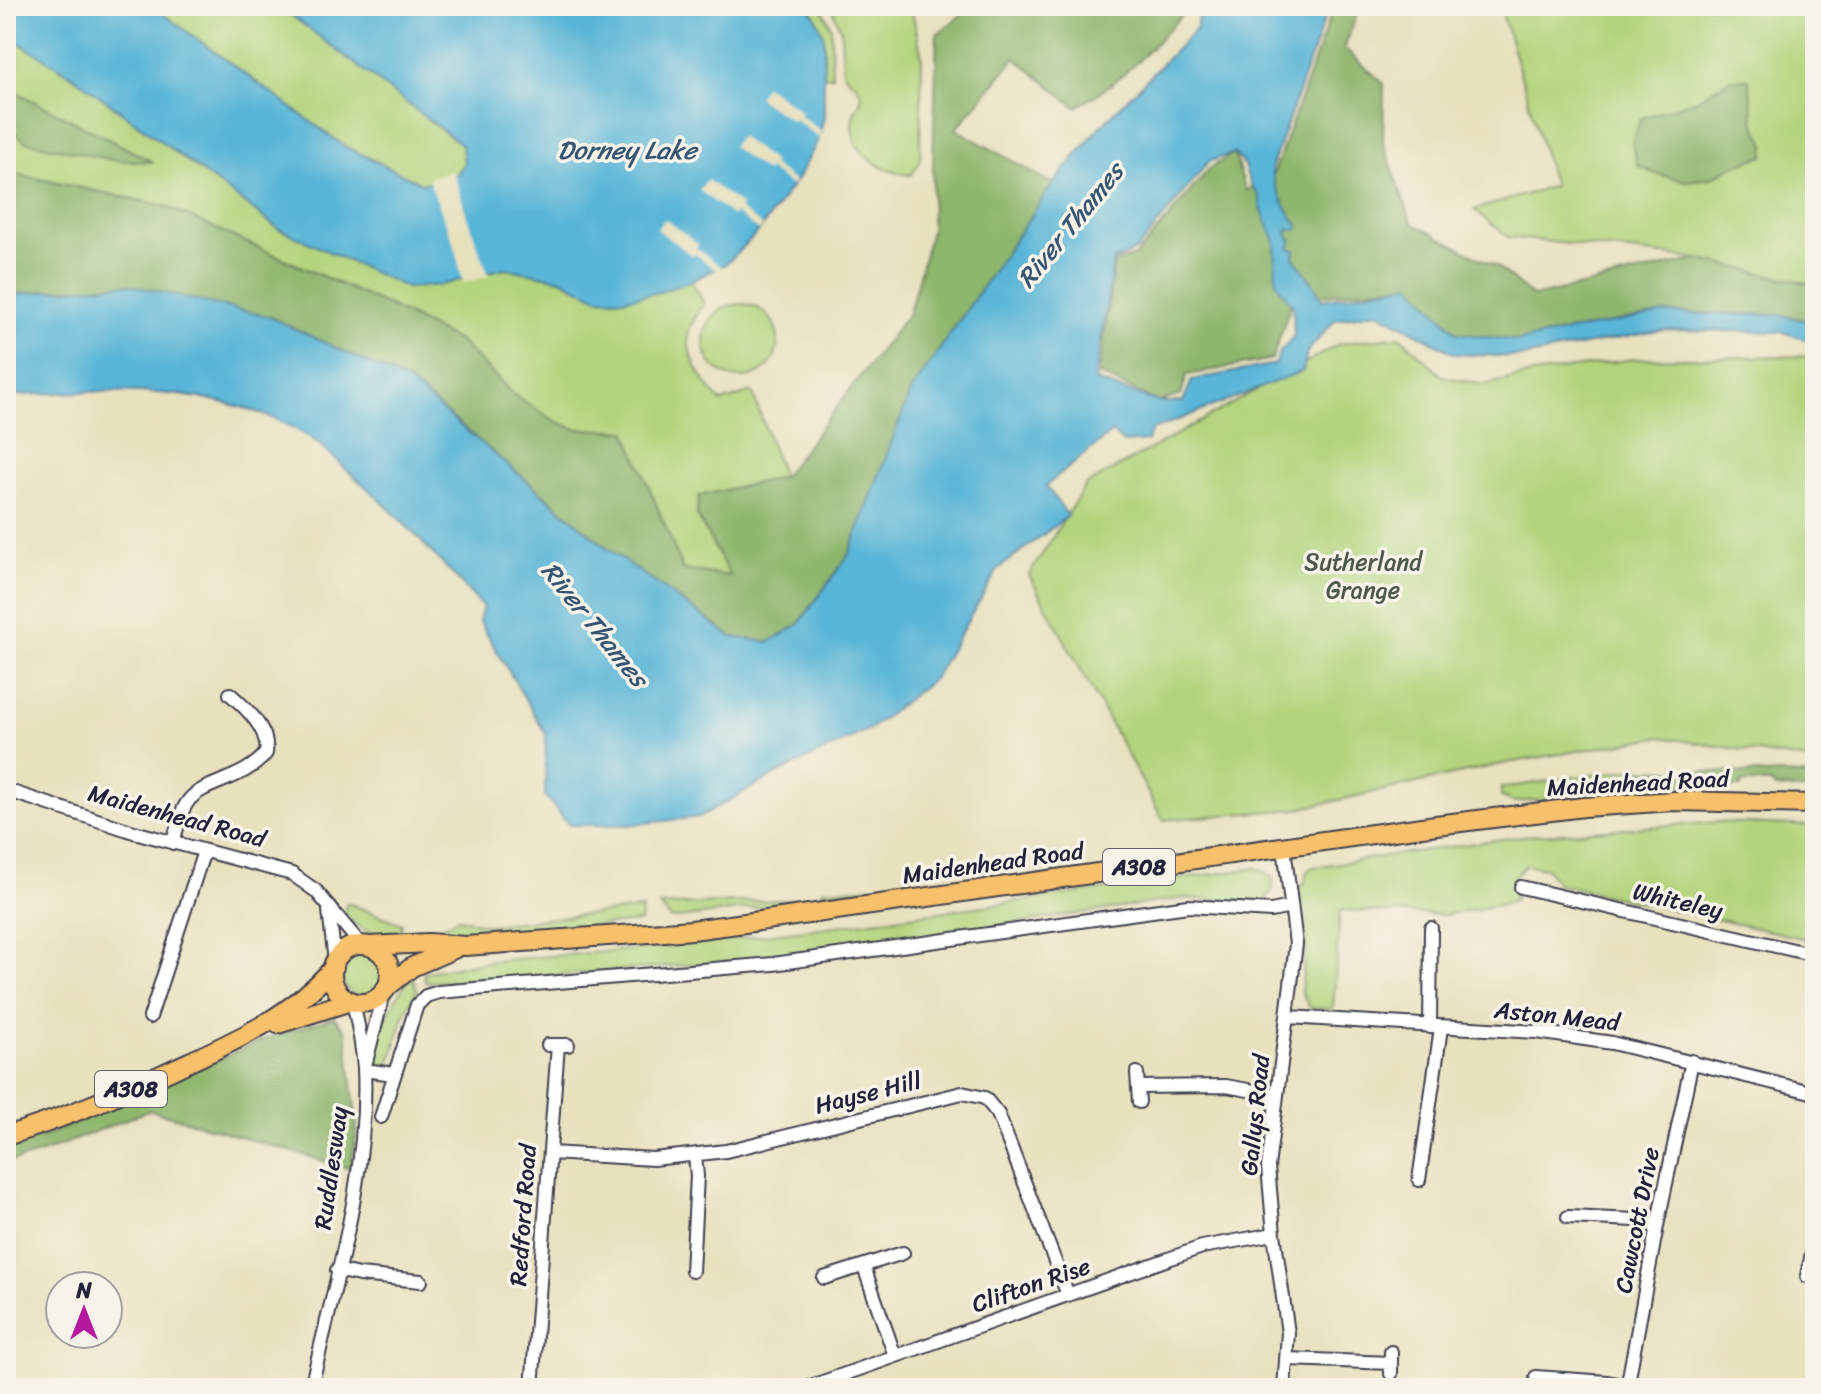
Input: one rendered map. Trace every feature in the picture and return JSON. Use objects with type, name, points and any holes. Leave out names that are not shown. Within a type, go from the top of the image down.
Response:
[{"type":"main road","name":"Maidenhead Road","points":[[365,946],[429,943],[465,946],[692,930],[1584,807],[1674,801],[1815,804]]},
{"type":"main road","points":[[365,946],[382,954],[390,973],[386,989],[370,1001],[352,1001],[340,994],[335,986],[334,964],[346,950],[365,946]]},
{"type":"main road","name":"Maidenhead Road","points":[[386,989],[421,962],[465,946]]},
{"type":"main road","name":"A308","points":[[252,1032],[302,1000],[334,964]]},
{"type":"main road","name":"A308","points":[[6,1136],[116,1095],[252,1032],[352,1001]]},
{"type":"street","points":[[173,843],[190,798],[244,771],[266,753],[267,742],[260,729],[230,694]]},
{"type":"street","name":"Maidenhead Road","points":[[6,790],[173,843],[292,874],[309,884],[365,946]]},
{"type":"street","name":"Gallys Road","points":[[1284,847],[1296,944],[1268,1167],[1288,1333],[1284,1388]]},
{"type":"street","points":[[150,1017],[204,851]]},
{"type":"street","name":"Whiteley","points":[[1529,885],[1815,955]]},
{"type":"street","points":[[327,903],[333,930],[334,964]]},
{"type":"street","points":[[381,1117],[417,1005],[426,996],[439,992],[773,964],[1180,907],[1271,911],[1291,907]]},
{"type":"street","points":[[1419,1180],[1436,1028],[1425,948],[1431,928]]},
{"type":"street","name":"Ruddlesway","points":[[311,1388],[357,1181],[364,1070],[386,989]]},
{"type":"street","name":"Ruddlesway","points":[[352,1001],[364,1070]]},
{"type":"street","name":"Aston Mead","points":[[1288,1017],[1537,1032],[1612,1043],[1815,1093]]},
{"type":"street","name":"Redford Road","points":[[532,1388],[558,1045]]},
{"type":"street","name":"Cawcott Drive","points":[[1627,1387],[1692,1061]]},
{"type":"street","points":[[364,1070],[394,1074]]},
{"type":"street","points":[[1137,1073],[1139,1102]]},
{"type":"street","points":[[1138,1087],[1226,1086],[1276,1095]]},
{"type":"street","name":"Hayse Hill","points":[[550,1153],[653,1159],[695,1156],[962,1093],[985,1098],[998,1114],[1068,1295]]},
{"type":"street","points":[[695,1156],[697,1176],[692,1266],[707,1263]]},
{"type":"street","points":[[1568,1217],[1636,1220],[1657,1226]]},
{"type":"street","name":"Clifton Rise","points":[[806,1388],[1202,1247],[1274,1234]]},
{"type":"street","points":[[1807,1276],[1815,1240]]},
{"type":"street","points":[[824,1278],[903,1253]]},
{"type":"street","points":[[864,1267],[895,1356]]},
{"type":"street","points":[[337,1270],[421,1281]]},
{"type":"street","points":[[404,1295],[405,1279]]},
{"type":"street","points":[[1288,1359],[1391,1363]]},
{"type":"street","points":[[1536,1377],[1627,1387]]},
{"type":"green space","points":[[152,6],[279,6],[458,142],[462,147],[464,163],[458,173],[423,184],[344,146]]},
{"type":"green space","points":[[807,6],[821,6],[831,27],[832,76],[824,76],[821,30]]},
{"type":"green space","points":[[831,6],[911,6],[922,57],[920,162],[911,175],[878,165],[855,141],[853,117],[861,94],[843,71],[841,30]]},
{"type":"green space","points":[[973,6],[1177,6],[1184,13],[1121,77],[1076,107],[1015,58],[956,129],[1053,184],[911,391],[849,554],[798,625],[769,642],[732,637],[612,552],[408,381],[126,284],[6,295],[6,172],[165,206],[391,307],[460,342],[514,395],[555,421],[576,429],[626,431],[683,570],[730,576],[697,515],[699,496],[783,477],[909,313],[931,231],[937,34]]},
{"type":"green space","points":[[1334,6],[1360,6],[1344,48],[1384,84],[1383,143],[1412,223],[1499,268],[1533,297],[1698,259],[1815,285],[1815,323],[1782,315],[1664,313],[1517,341],[1457,333],[1410,284],[1293,299],[1272,359],[1187,375],[1181,395],[1159,402],[1099,375],[1114,263],[1137,255],[1209,169],[1234,153],[1246,191],[1272,178]]},
{"type":"green space","points":[[1500,6],[1815,6],[1815,285],[1698,259],[1508,237],[1474,210],[1554,186]]},
{"type":"green space","points":[[6,35],[73,76],[279,229],[441,285],[504,268],[561,279],[598,298],[624,299],[660,292],[691,281],[704,303],[688,334],[695,365],[721,402],[752,392],[783,477],[699,496],[697,515],[731,577],[683,571],[626,431],[576,429],[555,421],[514,395],[460,342],[391,307],[165,206],[6,172]]},
{"type":"green space","points":[[1730,79],[1749,79],[1754,122],[1765,144],[1764,156],[1736,165],[1711,178],[1686,181],[1638,166],[1632,143],[1641,118],[1694,101]]},
{"type":"green space","points":[[6,87],[153,162],[112,160],[25,141],[6,125]]},
{"type":"green space","points":[[748,304],[768,314],[776,327],[776,355],[768,368],[755,376],[734,378],[714,368],[706,355],[704,334],[714,314],[727,306]]},
{"type":"green space","name":"Sutherland Grange","points":[[1400,336],[1442,376],[1484,385],[1532,374],[1634,359],[1807,356],[1815,360],[1815,761],[1659,737],[1507,763],[1298,809],[1163,820],[1029,575],[1086,485],[1339,344]]},
{"type":"green space","points":[[1635,769],[1688,789],[1514,802],[1501,797],[1501,788]]},
{"type":"green space","points":[[1635,769],[1804,775],[1815,781],[1815,791],[1775,788],[1771,783],[1688,789]]},
{"type":"green space","points":[[1718,822],[1815,826],[1815,941],[1558,884],[1546,868],[1526,865],[1514,877],[1515,899],[1504,904],[1445,915],[1340,910],[1333,1009],[1310,1008],[1301,991],[1306,946],[1299,886],[1304,885],[1307,871],[1313,867],[1522,836]]},
{"type":"green space","points":[[1257,868],[1272,876],[1273,889],[1263,904],[1185,898],[759,959],[453,984],[452,981],[425,982],[424,973],[457,966],[694,944]]},
{"type":"green space","points":[[933,884],[671,919],[660,906],[820,898],[823,890]]},
{"type":"green space","points":[[347,903],[402,924],[400,936],[375,934],[362,929],[344,912]]},
{"type":"green space","points":[[642,909],[640,922],[470,936],[426,936],[458,918],[488,925]]},
{"type":"green space","points":[[362,953],[377,959],[383,974],[377,989],[362,995],[347,989],[341,974],[347,959]]},
{"type":"green space","points":[[412,976],[417,990],[404,1016],[389,1065],[381,1065],[378,1045],[381,1033],[392,1006]]},
{"type":"green space","points":[[334,1017],[346,1031],[357,1127],[351,1169],[150,1110],[39,1154],[6,1163],[6,1147],[47,1135],[263,1040]]},
{"type":"water","name":"Dorney Lake","points":[[6,6],[152,6],[344,146],[423,184],[458,173],[464,163],[462,147],[458,142],[279,6],[807,6],[815,15],[824,36],[824,117],[818,141],[798,178],[759,231],[726,264],[691,281],[660,292],[624,299],[598,298],[561,279],[504,268],[441,285],[407,288],[279,229],[73,76],[6,35]]},
{"type":"water","name":"River Thames","points":[[1209,6],[1329,6],[1272,166],[1281,198],[1299,226],[1298,230],[1288,229],[1287,235],[1292,240],[1289,248],[1295,250],[1294,258],[1322,300],[1411,284],[1457,333],[1517,341],[1664,313],[1782,315],[1815,323],[1815,343],[1783,332],[1663,330],[1522,357],[1455,354],[1378,312],[1335,320],[1307,352],[1303,371],[1152,430],[1147,441],[1123,443],[1112,432],[1046,486],[1068,516],[999,568],[934,678],[870,729],[775,775],[699,817],[627,825],[569,825],[545,796],[546,734],[479,621],[483,607],[402,521],[315,441],[275,419],[238,406],[200,398],[122,392],[6,396],[6,295],[126,284],[270,317],[407,381],[612,552],[732,637],[769,642],[798,625],[849,554],[911,391],[1053,184],[1098,129],[1197,28],[1197,20]],"holes":[[[1234,153],[1244,165],[1251,185],[1260,197],[1260,206],[1275,241],[1276,283],[1293,306],[1294,336],[1279,353],[1276,364],[1192,380],[1183,402],[1159,402],[1095,381],[1113,261],[1137,250],[1208,162]]]},
{"type":"pier","points":[[765,85],[801,111],[799,115],[821,131],[819,138],[757,97]]},
{"type":"pier","points":[[739,136],[774,162],[772,165],[795,182],[792,186],[768,169],[766,172],[732,147]]},
{"type":"pier","points":[[453,171],[489,276],[463,283],[454,243],[428,178]]},
{"type":"pier","points":[[707,180],[763,226],[759,231],[699,190]]},
{"type":"pier","points":[[665,219],[722,267],[716,270],[694,253],[692,256],[657,229]]}]
